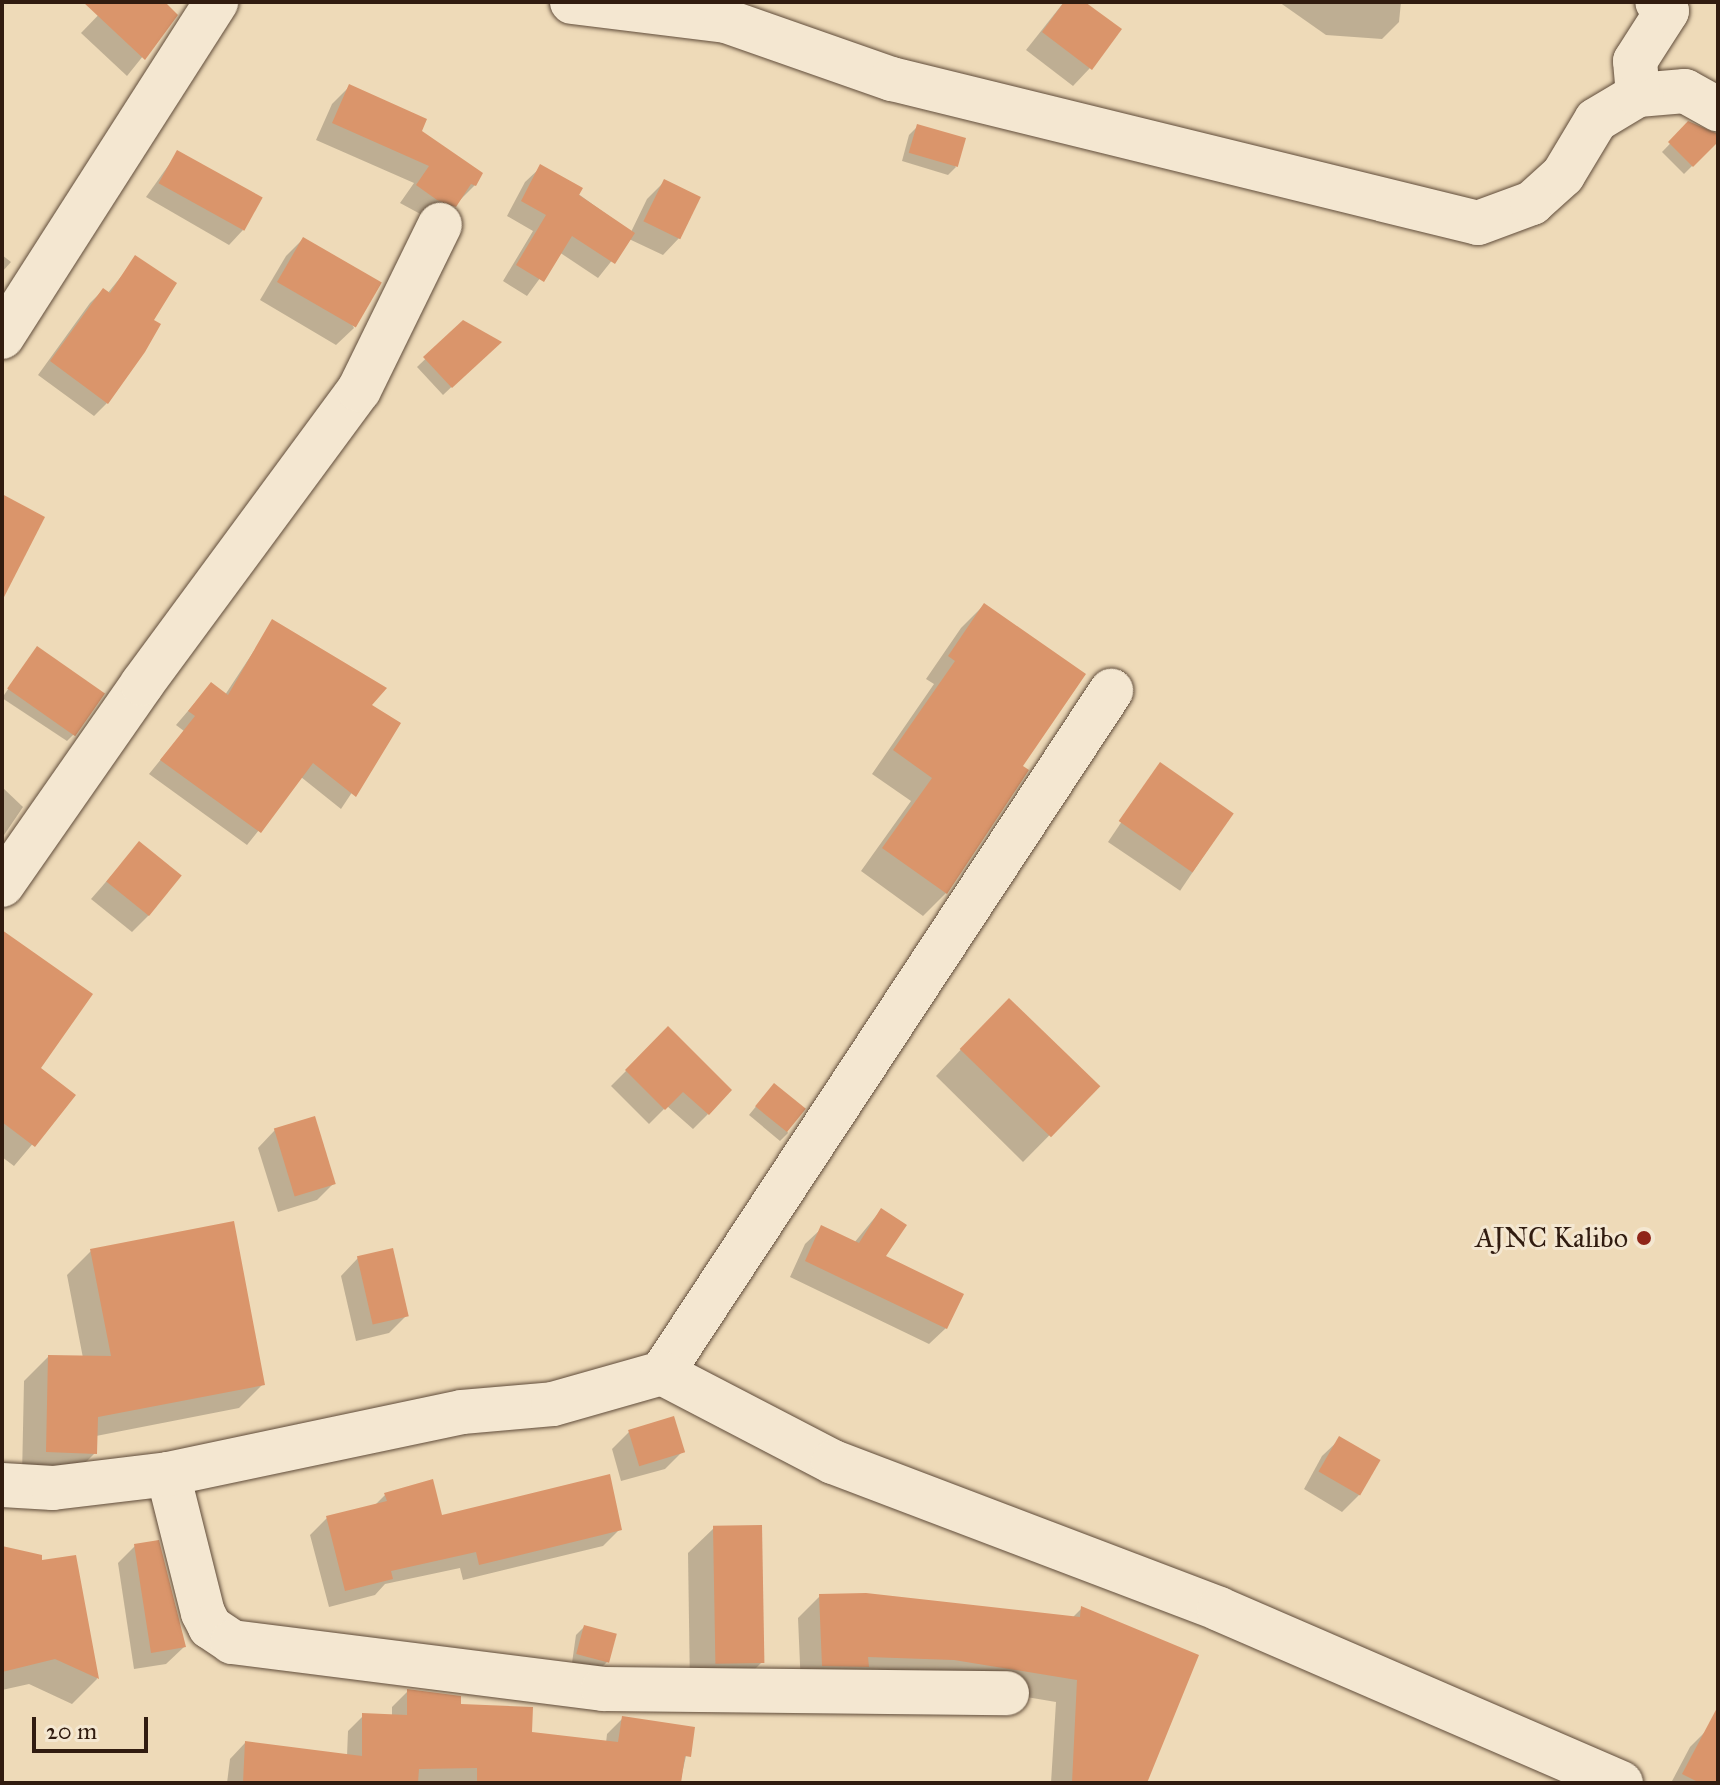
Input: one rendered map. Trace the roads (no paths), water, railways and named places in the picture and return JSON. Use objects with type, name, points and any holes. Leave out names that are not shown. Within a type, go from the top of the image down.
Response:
[{"type":"street","points":[[2,337],[216,2]]},
{"type":"street","points":[[572,2],[726,21],[892,79],[1478,223],[1532,203],[1563,175],[1596,120],[1638,95],[1685,91],[1718,109]]},
{"type":"street","points":[[1638,95],[1635,61],[1667,11],[1657,2]]},
{"type":"street","points":[[2,885],[142,684],[359,390],[440,225]]},
{"type":"street","points":[[2,1485],[53,1488],[168,1474],[462,1412],[553,1404],[662,1373],[1111,691]]},
{"type":"street","points":[[662,1373],[833,1462],[1219,1609],[1621,1783]]},
{"type":"street","points":[[168,1474],[203,1613],[210,1627],[232,1642],[603,1689],[1007,1693]]},
{"type":"place","name":"AJNC Kalibo","points":[[1644,1238]]}]
